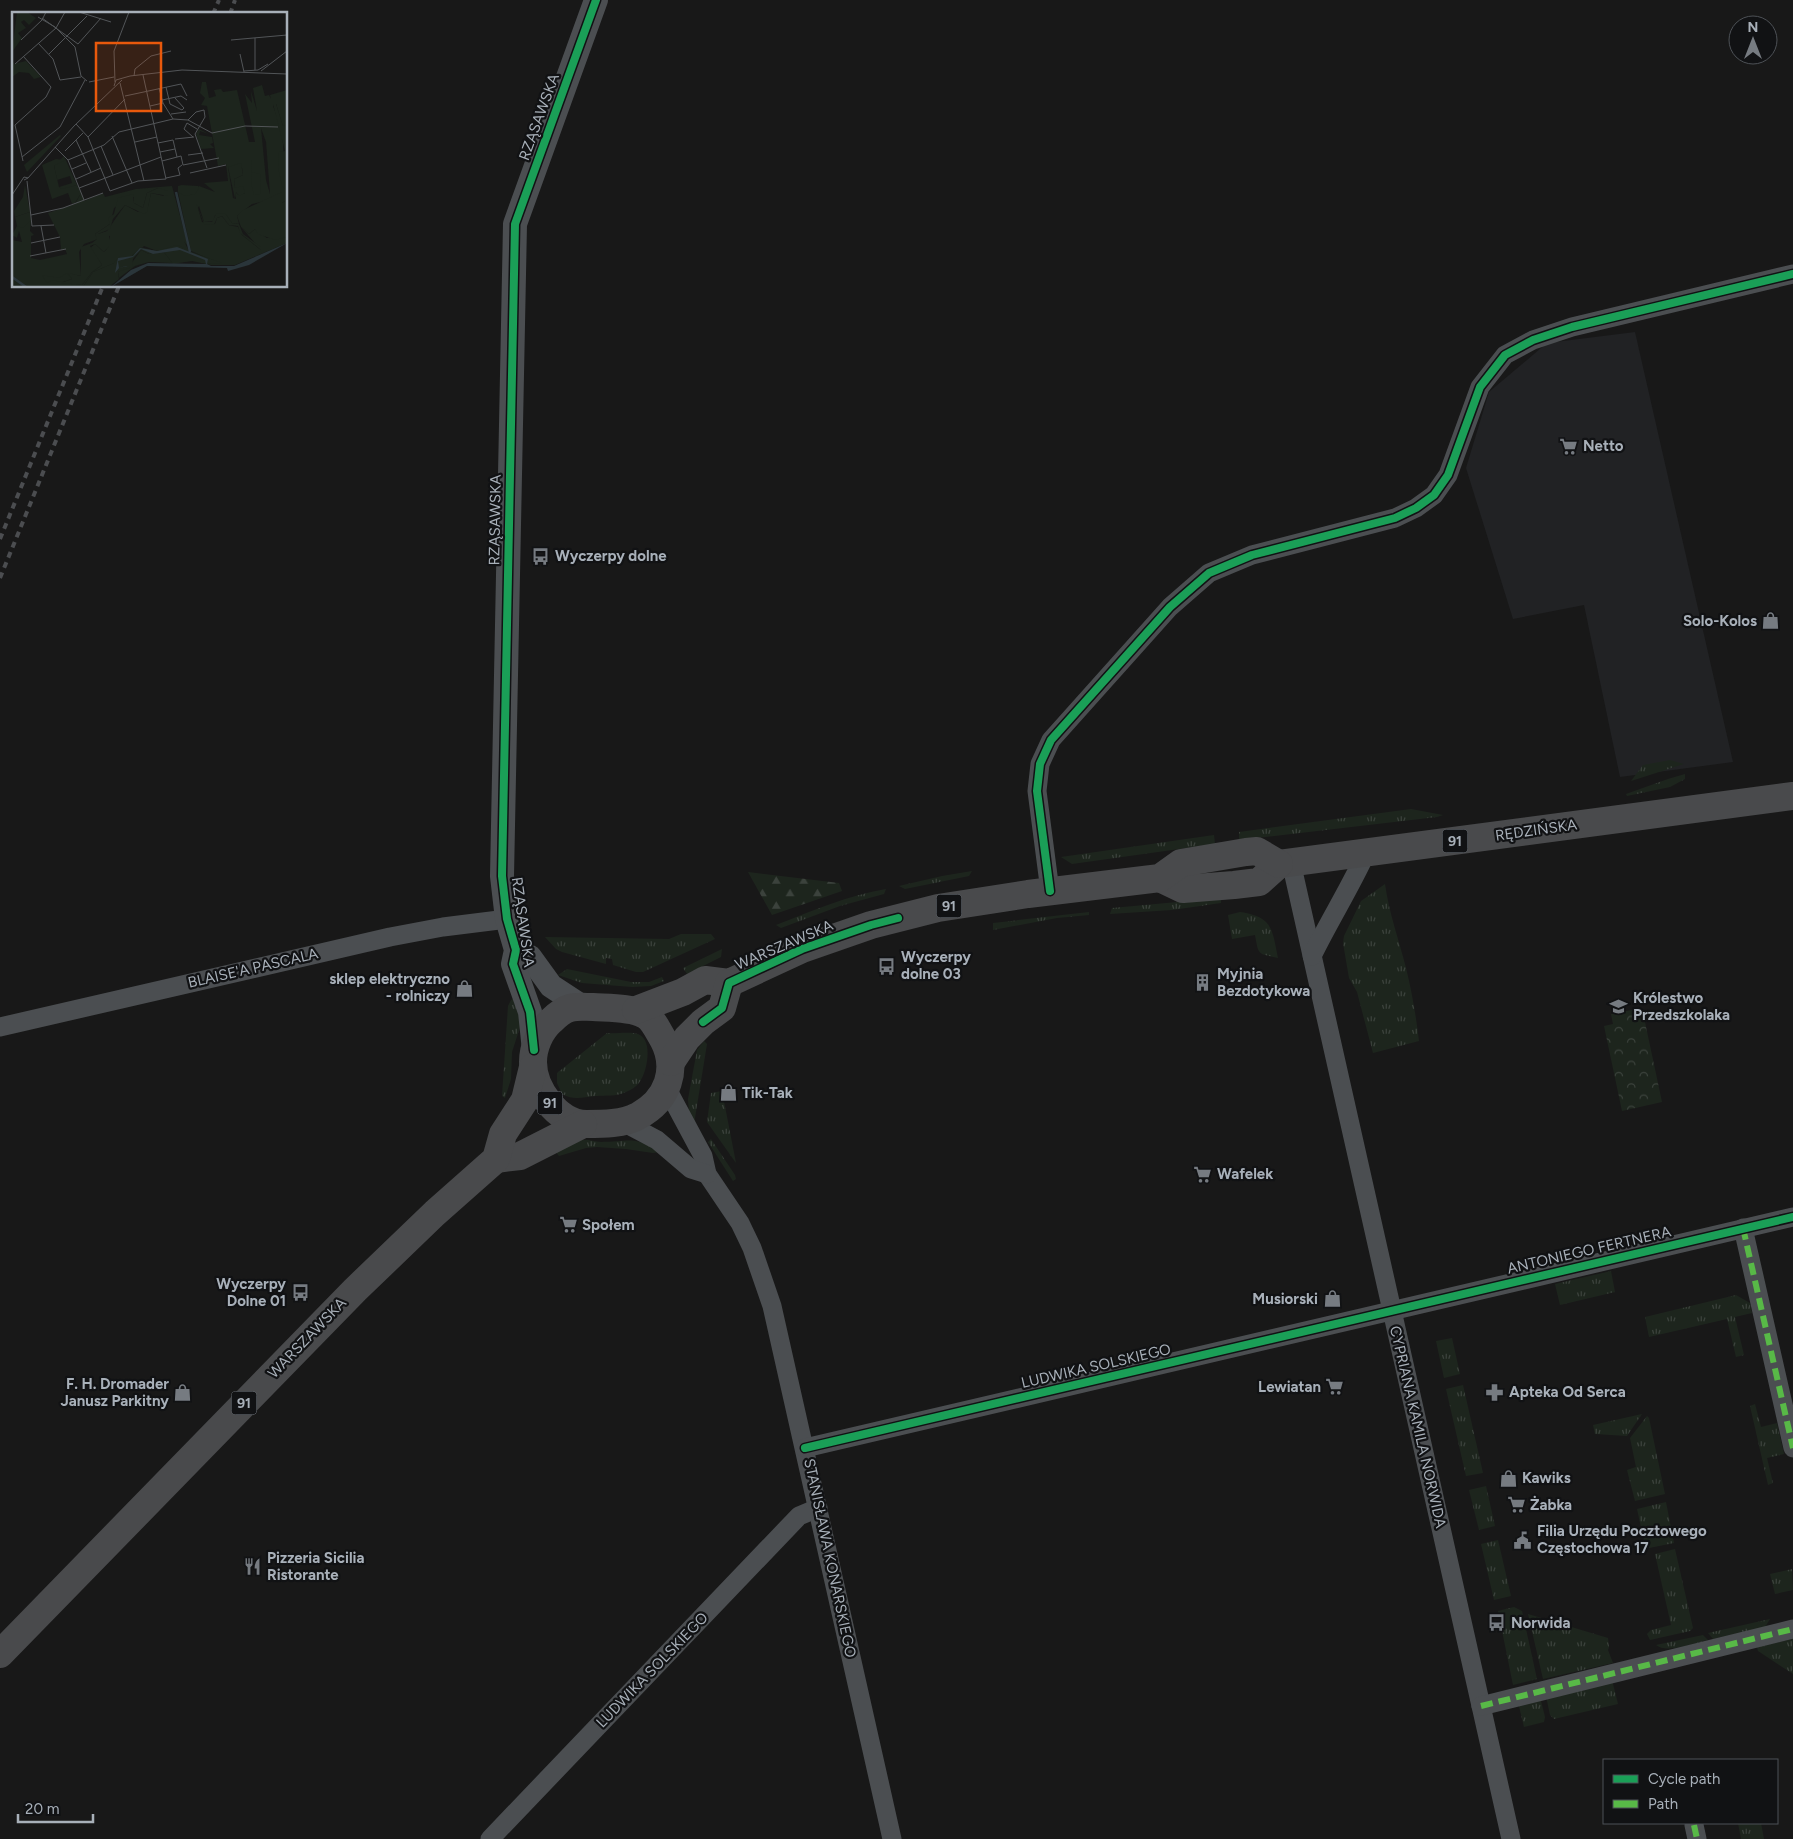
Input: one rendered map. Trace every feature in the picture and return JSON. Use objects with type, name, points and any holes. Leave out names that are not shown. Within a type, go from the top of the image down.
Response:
[{"type":"main road","name":"RĘDZIŃSKA","points":[[1285,863],[1793,796]]},
{"type":"main road","name":"WARSZAWSKA","points":[[636,1010],[683,992],[705,980],[729,983],[802,949],[871,925],[938,908],[1160,878],[1183,889],[1259,882],[1285,863]]},
{"type":"main road","name":"WARSZAWSKA","points":[[668,1075],[687,1038],[703,1022],[722,1008],[729,983]]},
{"type":"main road","name":"91","points":[[583,1124],[520,1156],[496,1159],[503,1134],[525,1100],[541,1033],[557,1014],[569,1008],[583,1007],[636,1010]]},
{"type":"main road","points":[[636,1010],[648,1016],[666,1044],[668,1075]]},
{"type":"main road","name":"91","points":[[534,1058],[538,1082],[545,1097],[555,1110],[568,1119],[583,1124],[623,1122],[638,1117],[659,1098],[668,1075]]},
{"type":"main road","name":"WARSZAWSKA","points":[[0,1654],[355,1290],[435,1212],[496,1159]]},
{"type":"street","name":"RZĄSAWSKA","points":[[534,1058],[530,1012],[513,964],[516,950],[507,919],[502,876],[515,224],[596,0]]},
{"type":"street","points":[[1050,892],[1037,791],[1040,764],[1051,740],[1170,607],[1209,573],[1252,555],[1395,518],[1416,508],[1434,495],[1448,475],[1480,387],[1505,354],[1533,340],[1572,327],[1793,274]]},
{"type":"street","points":[[1312,956],[1328,923],[1353,882],[1366,853]]},
{"type":"street","name":"CYPRIANA KAMILA NORWIDA","points":[[1285,863],[1312,956],[1511,1839]]},
{"type":"street","name":"BLAISE'A PASCALA","points":[[0,1027],[390,936],[443,926],[507,919]]},
{"type":"street","name":"RZĄSAWSKA","points":[[516,950],[530,957],[551,986],[583,1007]]},
{"type":"street","name":"STANISŁAWA KONARSKIEGO","points":[[668,1075],[703,1156],[707,1174],[740,1222],[762,1274],[772,1306],[892,1839]]},
{"type":"street","points":[[623,1122],[657,1140],[691,1169],[707,1174]]},
{"type":"street","name":"ANTONIEGO FERTNERA","points":[[1392,1311],[1793,1217]]},
{"type":"street","points":[[1743,1228],[1793,1448]]},
{"type":"street","name":"LUDWIKA SOLSKIEGO","points":[[805,1448],[1392,1311]]},
{"type":"street","name":"LUDWIKA SOLSKIEGO","points":[[490,1839],[798,1516],[818,1508]]},
{"type":"street","points":[[1481,1706],[1793,1629]]},
{"type":"shaded area","points":[[1635,332],[1733,762],[1620,777],[1584,605],[1513,619],[1466,468],[1489,392],[1547,343]]},
{"type":"green space","points":[[1670,760],[1684,764],[1631,781],[1643,765]]},
{"type":"green space","points":[[1685,774],[1685,779],[1670,787],[1627,796],[1626,794],[1668,779]]},
{"type":"green space","points":[[1411,809],[1443,815],[1239,840],[1239,832]]},
{"type":"green space","points":[[1214,835],[1215,844],[1072,864],[1061,857]]},
{"type":"green space","points":[[972,871],[969,876],[905,889],[899,886],[942,876]]},
{"type":"green space","points":[[748,872],[839,883],[842,891],[772,915]]},
{"type":"green space","points":[[1385,884],[1410,986],[1419,1041],[1373,1053],[1357,992],[1349,978],[1343,943],[1344,936],[1361,901]]},
{"type":"green space","points":[[886,889],[884,894],[840,906],[781,928],[776,925],[844,899]]},
{"type":"green space","points":[[1221,898],[1221,903],[1172,910],[1110,914],[1112,908]]},
{"type":"green space","points":[[1089,912],[1089,915],[1057,918],[993,930],[993,923]]},
{"type":"green space","points":[[1240,912],[1251,914],[1265,921],[1272,932],[1278,958],[1263,954],[1258,950],[1255,935],[1232,939],[1228,915]]},
{"type":"green space","points":[[681,934],[711,934],[715,939],[643,972],[636,972],[613,965],[612,959],[606,958],[606,964],[562,952],[556,949],[545,937],[669,939]]},
{"type":"green space","points":[[722,949],[721,957],[687,974],[683,968]]},
{"type":"green space","points":[[567,969],[631,982],[649,982],[662,977],[664,981],[651,986],[632,987],[582,983],[558,975]]},
{"type":"green space","points":[[516,997],[521,1024],[512,1052],[511,1079],[505,1098],[502,1096],[508,1006],[511,1000]]},
{"type":"green space","points":[[1642,1008],[1662,1102],[1622,1111],[1604,1026],[1613,1024],[1611,1014]]},
{"type":"green space","points":[[607,1033],[634,1033],[643,1037],[648,1057],[639,1083],[622,1094],[615,1095],[575,1098],[562,1094],[557,1083],[557,1073]]},
{"type":"green space","points":[[704,1041],[707,1044],[694,1124],[689,1112],[688,1099],[697,1050]]},
{"type":"green space","points":[[722,1091],[736,1163],[707,1122],[711,1093]]},
{"type":"green space","points":[[711,1139],[735,1175],[736,1179],[733,1181],[708,1142]]},
{"type":"green space","points":[[581,1140],[601,1142],[637,1141],[659,1152],[597,1147],[586,1148],[559,1156],[555,1151]]},
{"type":"green space","points":[[1611,1271],[1615,1292],[1560,1305],[1555,1284]]},
{"type":"green space","points":[[1736,1295],[1750,1303],[1752,1313],[1735,1317],[1744,1355],[1736,1357],[1727,1319],[1649,1337],[1645,1317]]},
{"type":"green space","points":[[1452,1338],[1460,1374],[1444,1378],[1436,1341]]},
{"type":"green space","points":[[1463,1385],[1483,1473],[1466,1476],[1446,1389]]},
{"type":"green space","points":[[1755,1404],[1761,1427],[1777,1423],[1784,1454],[1767,1458],[1773,1483],[1768,1485],[1750,1406]]},
{"type":"green space","points":[[1642,1414],[1627,1436],[1595,1434],[1593,1425]]},
{"type":"green space","points":[[1647,1416],[1665,1494],[1635,1501],[1627,1470],[1636,1467],[1630,1438]]},
{"type":"green space","points":[[1486,1486],[1495,1526],[1479,1530],[1469,1490]]},
{"type":"green space","points":[[1666,1502],[1674,1543],[1649,1548],[1644,1541],[1637,1509]]},
{"type":"green space","points":[[1498,1540],[1511,1596],[1494,1600],[1481,1544]]},
{"type":"green space","points":[[1675,1549],[1693,1628],[1690,1631],[1650,1640],[1647,1634],[1651,1630],[1671,1625],[1655,1554]]},
{"type":"green space","points":[[1792,1569],[1793,1590],[1775,1594],[1770,1574]]},
{"type":"green space","points":[[1514,1607],[1522,1611],[1537,1679],[1513,1685],[1498,1611]]},
{"type":"green space","points":[[1528,1614],[1608,1638],[1608,1650],[1613,1663],[1543,1679]]},
{"type":"green space","points":[[1770,1619],[1765,1627],[1713,1639],[1708,1633]]},
{"type":"green space","points":[[1703,1635],[1708,1640],[1681,1647],[1667,1648],[1656,1645]]},
{"type":"green space","points":[[1793,1639],[1793,1674],[1758,1651],[1757,1647]]},
{"type":"green space","points":[[1612,1680],[1618,1704],[1554,1719],[1550,1715],[1546,1696]]},
{"type":"green space","points":[[1540,1697],[1545,1717],[1544,1722],[1524,1727],[1518,1702]]},
{"type":"green space","points":[[1738,1824],[1761,1824],[1764,1839],[1741,1839]]},
{"type":"railway","points":[[214,12],[219,0]]},
{"type":"railway","points":[[231,12],[235,0]]},
{"type":"railway","points":[[0,539],[102,288]]},
{"type":"railway","points":[[0,578],[118,288]]},
{"type":"marked path","points":[[1743,1228],[1793,1448]]},
{"type":"marked path","points":[[1481,1706],[1793,1629]]},
{"type":"marked path","points":[[1694,1825],[1697,1839]]},
{"type":"cycle path","points":[[534,1050],[530,1012],[513,964],[516,950],[507,919],[502,876],[515,224],[596,0]]},
{"type":"cycle path","points":[[1050,891],[1037,791],[1040,764],[1051,740],[1170,607],[1209,573],[1252,555],[1395,518],[1416,508],[1434,495],[1448,475],[1480,387],[1505,355],[1533,340],[1572,327],[1793,274]]},
{"type":"cycle path","points":[[703,1022],[722,1008],[729,983],[802,949],[871,925],[898,918]]},
{"type":"cycle path","points":[[805,1448],[1793,1217]]},
{"type":"place","name":"Netto","points":[[1569,446]]},
{"type":"place","name":"Wyczerpy dolne","points":[[541,556]]},
{"type":"place","name":"Solo-Kolos","points":[[1771,621]]},
{"type":"place","name":"Wyczerpy dolne 03","points":[[887,966]]},
{"type":"place","name":"Myjnia Bezdotykowa","points":[[1203,983]]},
{"type":"place","name":"sklep elektryczno - rolniczy","points":[[464,988]]},
{"type":"place","name":"Królestwo Przedszkolaka","points":[[1619,1007]]},
{"type":"place","name":"Tik-Tak","points":[[728,1093]]},
{"type":"place","name":"Wafelek","points":[[1203,1174]]},
{"type":"place","name":"Społem","points":[[568,1225]]},
{"type":"place","name":"Wyczerpy Dolne 01","points":[[300,1293]]},
{"type":"place","name":"Musiorski","points":[[1332,1299]]},
{"type":"place","name":"Lewiatan","points":[[1335,1387]]},
{"type":"place","name":"Apteka Od Serca","points":[[1495,1392]]},
{"type":"place","name":"F. H. Dromader Janusz Parkitny","points":[[183,1393]]},
{"type":"place","name":"Kawiks","points":[[1508,1478]]},
{"type":"place","name":"Żabka","points":[[1516,1505]]},
{"type":"place","name":"Filia Urzędu Pocztowego Częstochowa 17","points":[[1523,1540]]},
{"type":"place","name":"Pizzeria Sicilia Ristorante","points":[[253,1567]]},
{"type":"place","name":"Norwida","points":[[1497,1623]]}]
